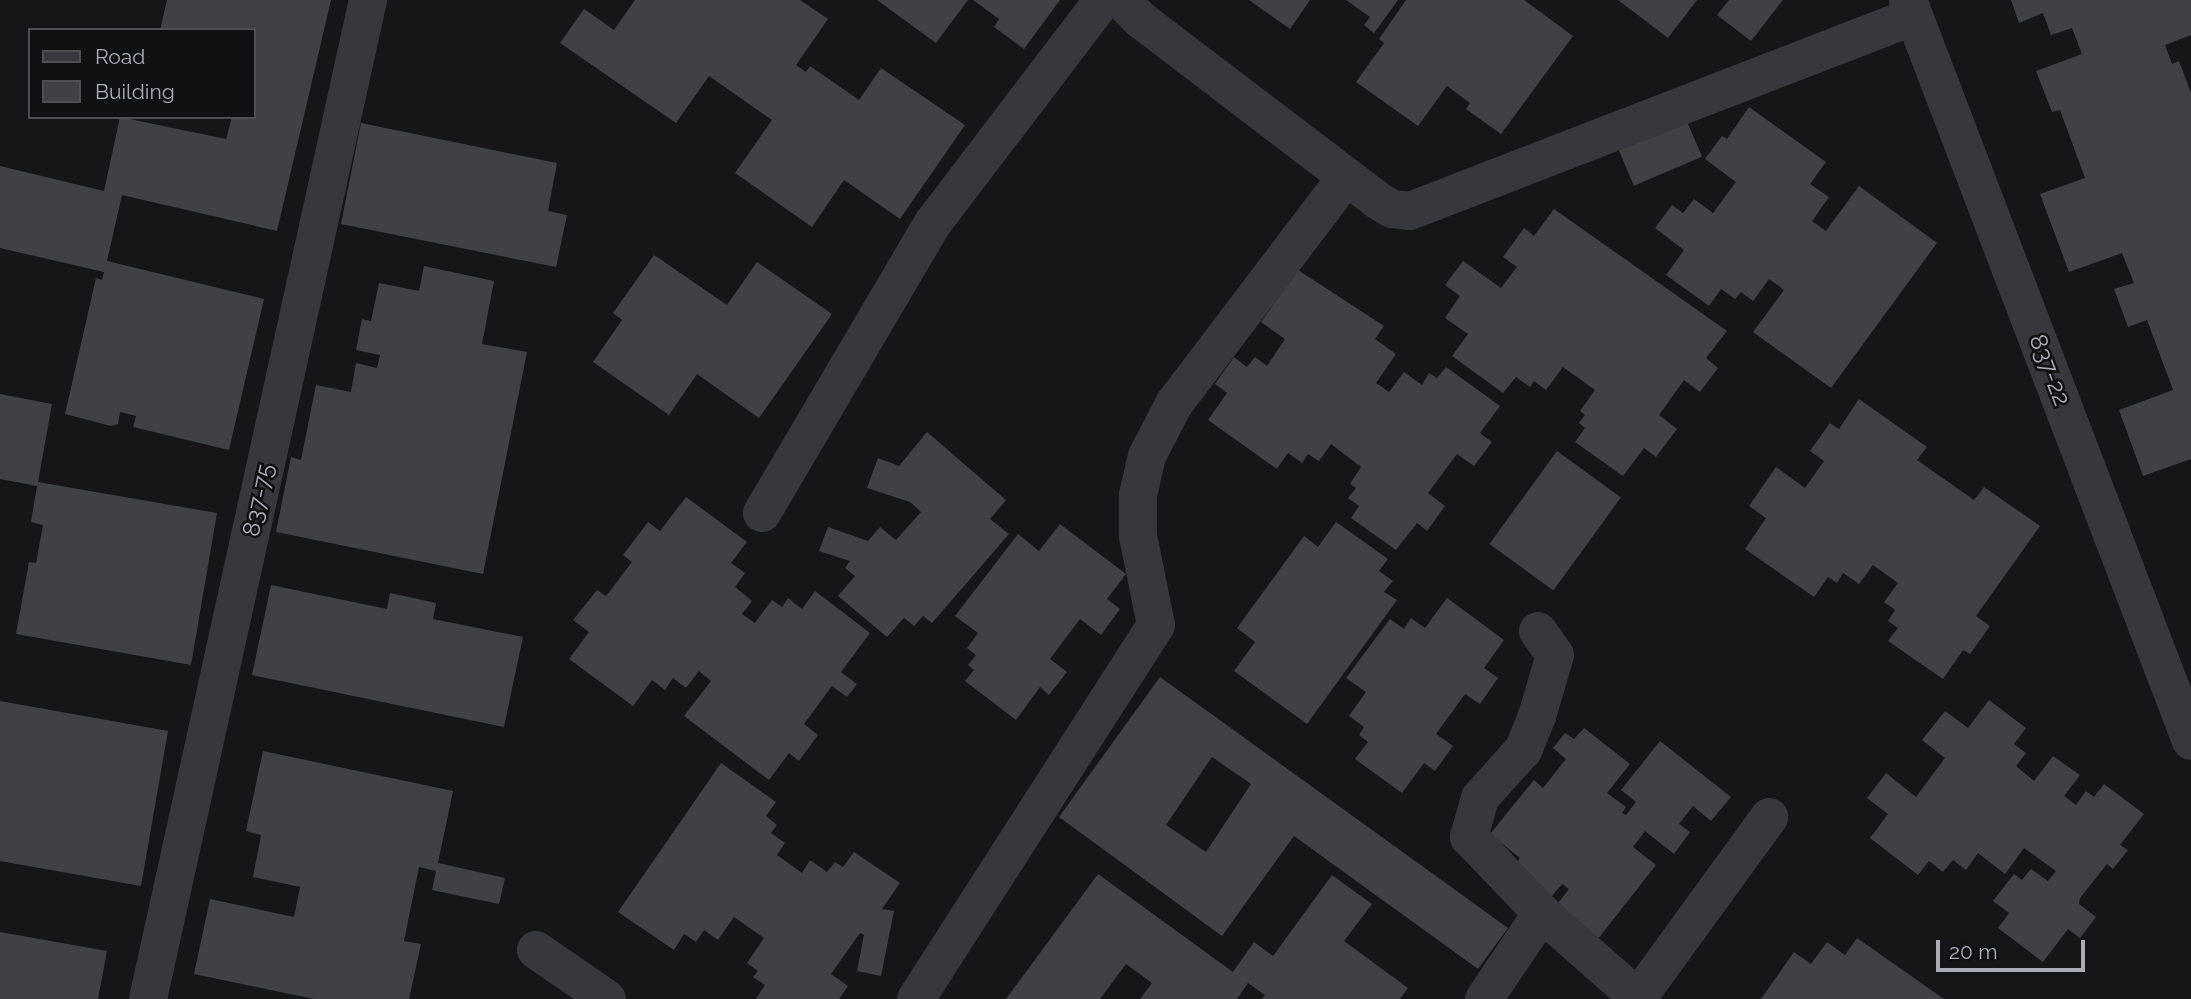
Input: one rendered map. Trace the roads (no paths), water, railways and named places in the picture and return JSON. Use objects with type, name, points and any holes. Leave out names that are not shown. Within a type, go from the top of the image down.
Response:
[{"type":"street","name":"837-75","points":[[148,999],[368,0]]},
{"type":"street","points":[[762,513],[933,223],[1103,0]]},
{"type":"street","points":[[1121,0],[1141,20],[1346,177],[1392,209],[1410,211],[1911,8]]},
{"type":"street","name":"837-22","points":[[1911,8],[2191,741]]},
{"type":"street","points":[[916,999],[1156,625],[1138,536],[1138,495],[1147,456],[1174,404],[1346,177]]},
{"type":"street","points":[[1538,631],[1555,655],[1537,716],[1523,750],[1480,798],[1469,836],[1542,913],[1637,998],[1769,817]]},
{"type":"street","points":[[1484,999],[1542,913]]},
{"type":"street","points":[[536,950],[607,999]]}]
